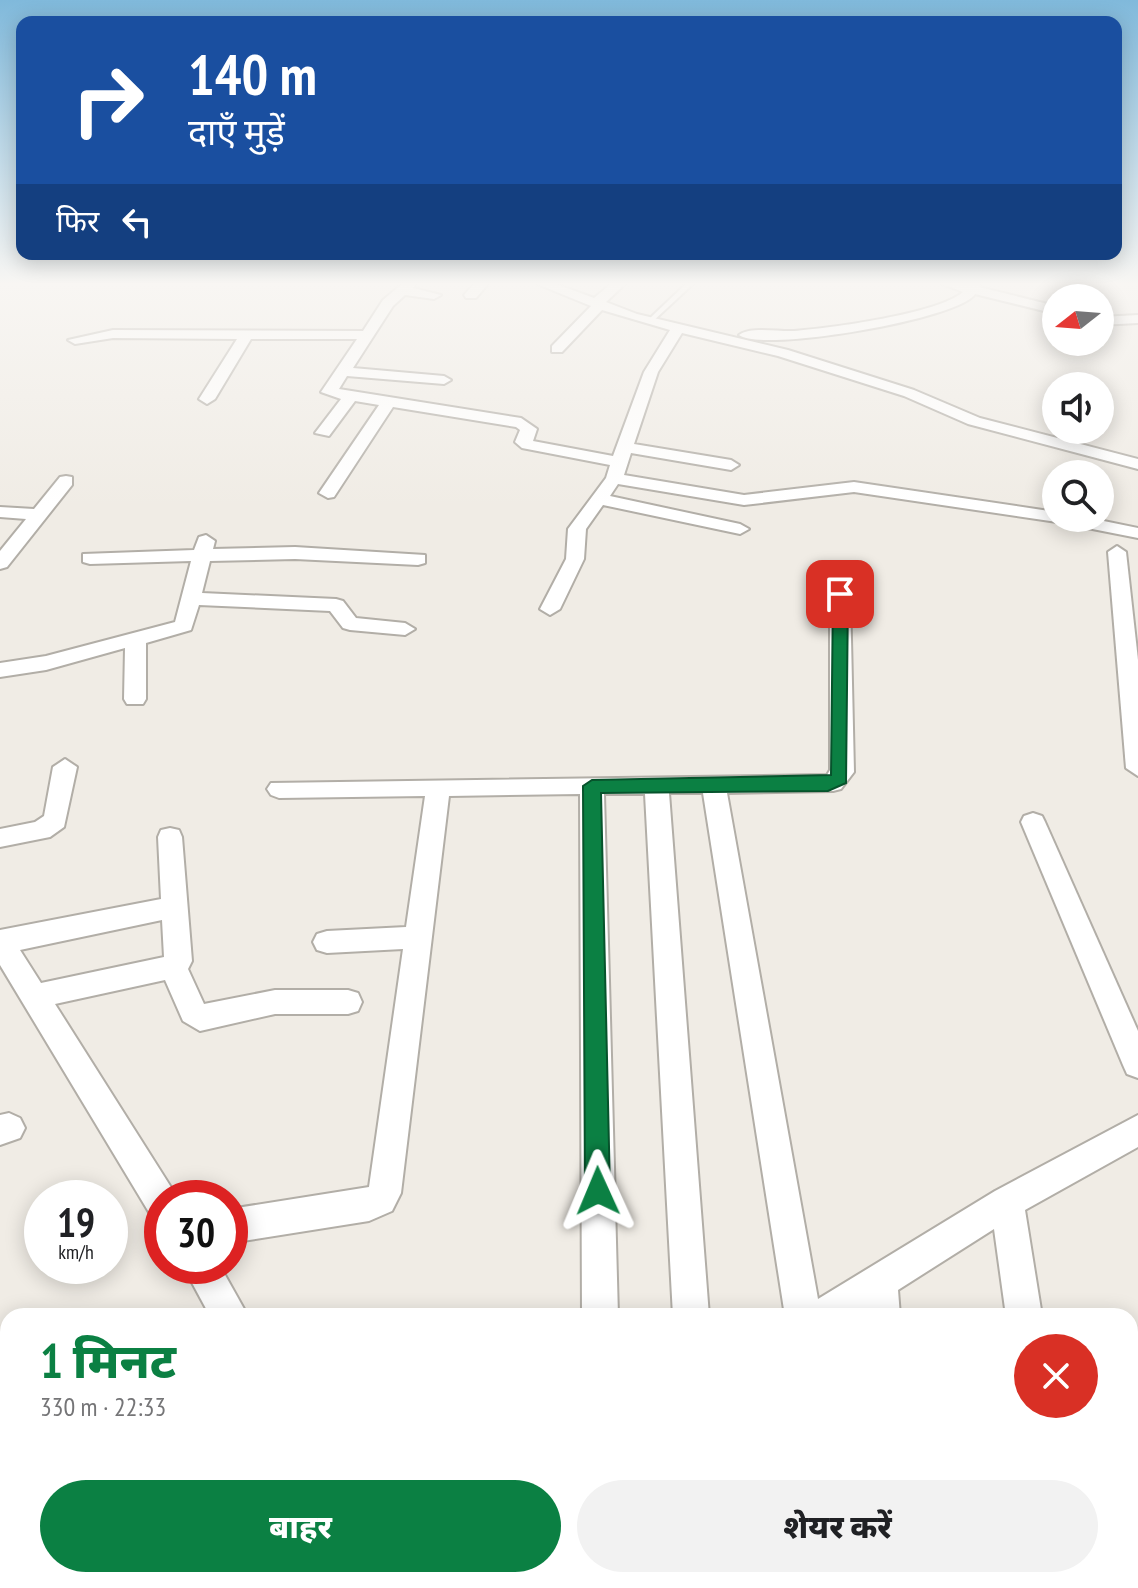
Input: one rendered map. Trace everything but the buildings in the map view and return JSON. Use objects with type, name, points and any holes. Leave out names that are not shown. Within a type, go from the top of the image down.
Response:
[{"type":"street","points":[[207,399],[232,358]]},
{"type":"street","points":[[350,358],[328,391],[521,423],[529,429],[523,442],[528,445],[619,462],[744,500],[854,487],[1042,515]]},
{"type":"street","points":[[550,609],[575,559],[577,529],[619,462],[651,372],[660,358]]},
{"type":"street","points":[[796,358],[909,393],[974,421],[1138,464]]},
{"type":"street","points":[[341,371],[444,380]]},
{"type":"street","points":[[323,433],[351,396]]},
{"type":"street","points":[[328,493],[389,402]]},
{"type":"street","points":[[619,462],[731,465]]},
{"type":"street","points":[[0,563],[66,481]]},
{"type":"street","points":[[598,499],[740,529]]},
{"type":"street","points":[[0,512],[39,515]]},
{"type":"street","points":[[1114,528],[1138,533]]},
{"type":"street","points":[[90,558],[205,547],[418,559]]},
{"type":"street","points":[[0,670],[46,663],[184,626],[205,547]]},
{"type":"street","points":[[1117,552],[1138,768]]},
{"type":"street","points":[[279,789],[828,784],[840,779],[840,594]]},
{"type":"street","points":[[193,599],[331,604],[341,607],[344,620],[350,624],[405,629]]},
{"type":"street","points":[[135,699],[136,640]]},
{"type":"street","points":[[0,838],[41,830],[55,821],[65,767]]},
{"type":"street","points":[[714,785],[802,1308]]},
{"type":"street","points":[[592,786],[600,1308]]},
{"type":"street","points":[[657,786],[690,1308]]},
{"type":"street","points":[[248,1223],[369,1205],[380,1200],[385,1193],[438,788]]},
{"type":"street","points":[[1033,822],[1138,1065]]},
{"type":"street","points":[[35,996],[173,967],[178,961],[170,837]]},
{"type":"street","points":[[148,1180],[1,942],[175,907]]},
{"type":"street","points":[[327,942],[418,937]]},
{"type":"street","points":[[173,967],[193,1012],[200,1018],[275,1002],[348,1002]]},
{"type":"street","points":[[836,1308],[1007,1202],[1138,1130]]},
{"type":"street","points":[[1007,1202],[1023,1308]]},
{"type":"street","points":[[880,1280],[882,1308]]},
{"type":"street","points":[[211,1284],[225,1308]]},
{"type":"route","points":[[598,1191],[592,786],[828,784],[840,779],[840,594]]}]
